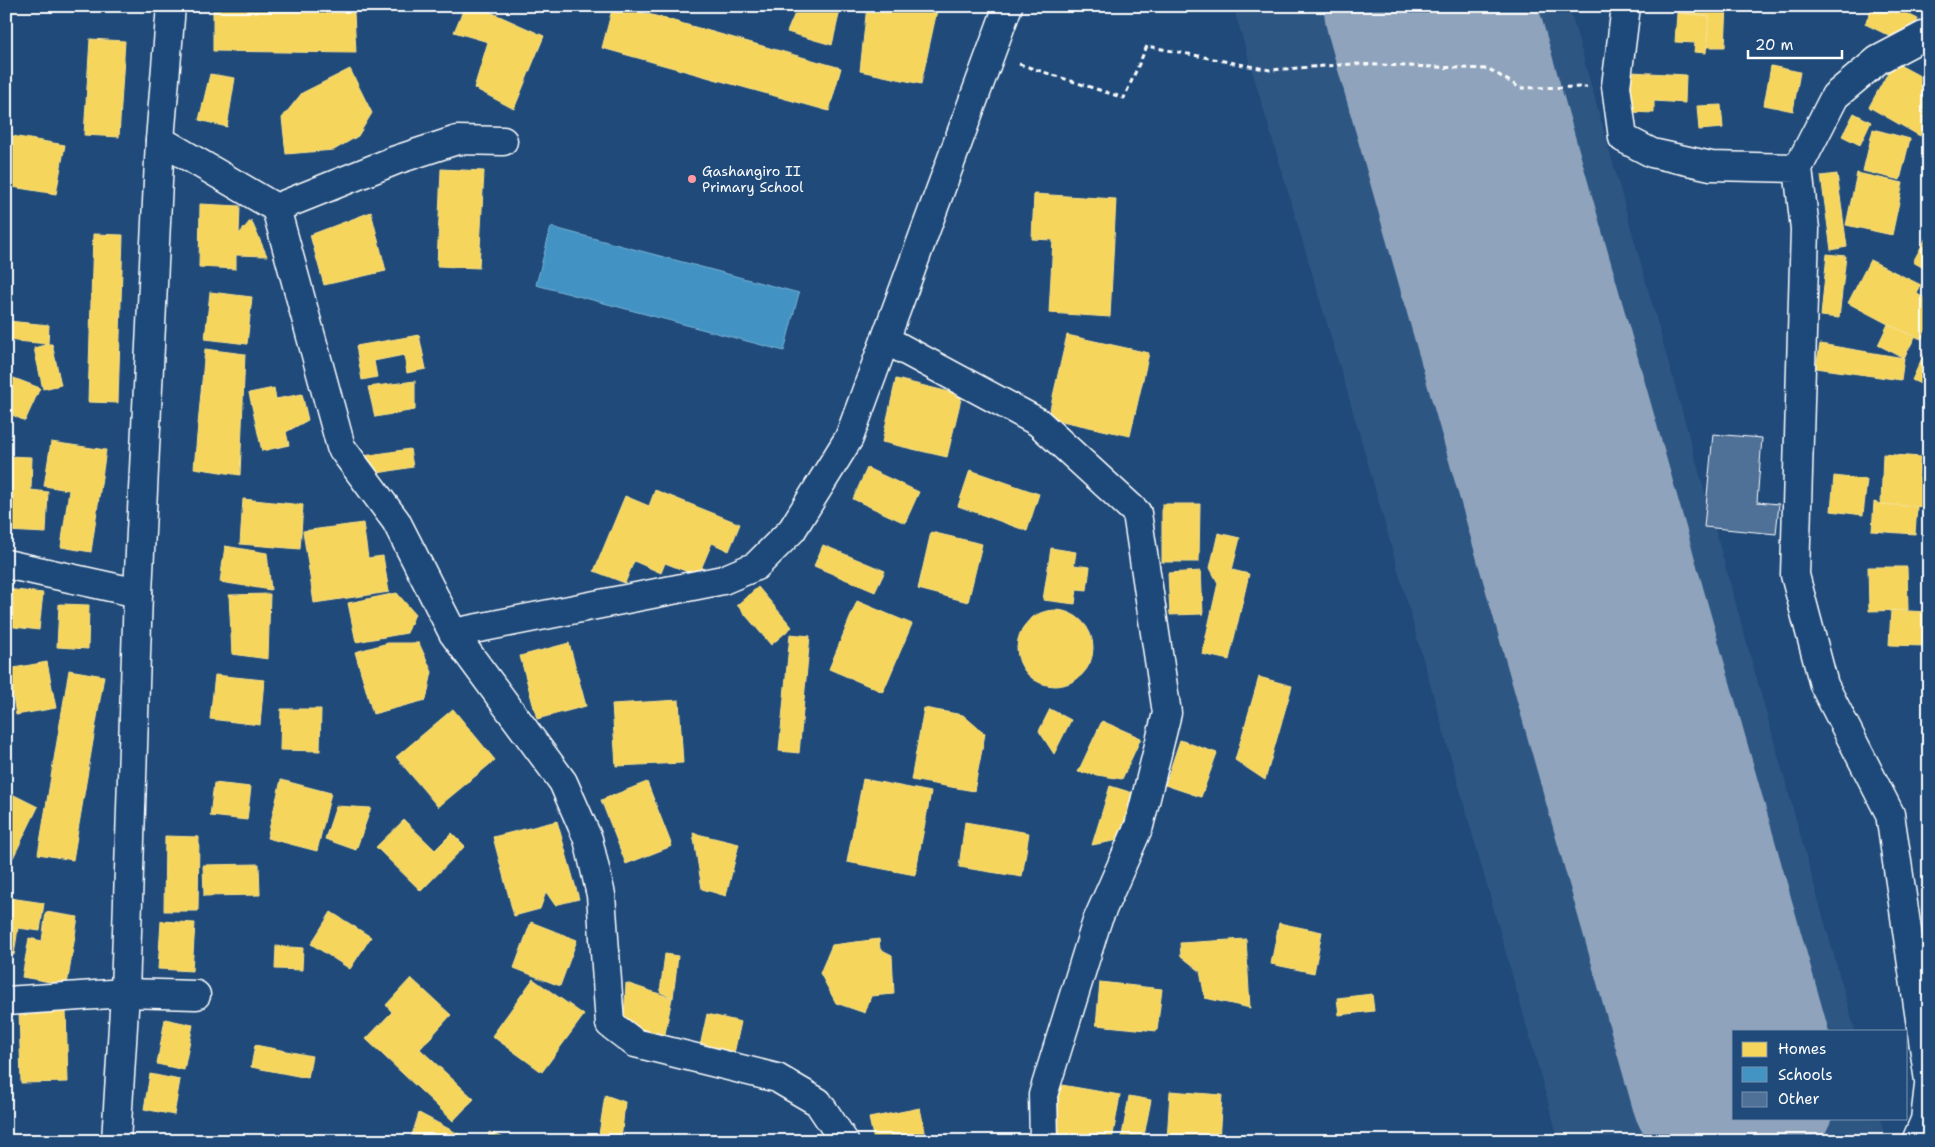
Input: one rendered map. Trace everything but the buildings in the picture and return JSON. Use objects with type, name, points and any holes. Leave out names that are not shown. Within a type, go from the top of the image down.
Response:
[{"type":"street","points":[[116,1141],[125,993],[138,593],[160,140],[170,6]]},
{"type":"street","points":[[453,633],[723,580],[756,566],[792,530],[849,438],[1008,6]]},
{"type":"street","points":[[1626,6],[1616,86],[1623,138],[1652,153],[1711,166],[1798,168]]},
{"type":"street","points":[[1929,33],[1878,60],[1835,96],[1798,168],[1805,230],[1795,575],[1824,686],[1890,814],[1929,1081]]},
{"type":"street","points":[[160,140],[276,208],[341,447],[396,521],[453,633],[563,782],[588,838],[600,895],[610,1024],[635,1043],[777,1078],[818,1102],[844,1141]]},
{"type":"street","points":[[276,208],[396,160],[457,140],[503,141]]},
{"type":"street","points":[[886,340],[1038,422],[1137,512],[1167,713],[1139,826],[1097,921],[1043,1095],[1044,1141]]},
{"type":"street","points":[[6,564],[138,593]]},
{"type":"street","points":[[6,1001],[125,993],[196,995]]},
{"type":"street","points":[[1916,1141],[1925,1120],[1929,1085]]},
{"type":"path","points":[[991,54],[1124,98],[1147,46],[1270,70],[1353,64],[1489,69],[1520,88],[1616,86]]},
{"type":"shaded area","points":[[1233,6],[1569,6],[1855,1030],[1732,1030],[1732,1120],[1881,1120],[1886,1141],[1559,1141],[1359,432]]},
{"type":"runway","points":[[1429,6],[1732,1074]]},
{"type":"place","name":"Gashangiro II Primary School","points":[[692,179]]}]
